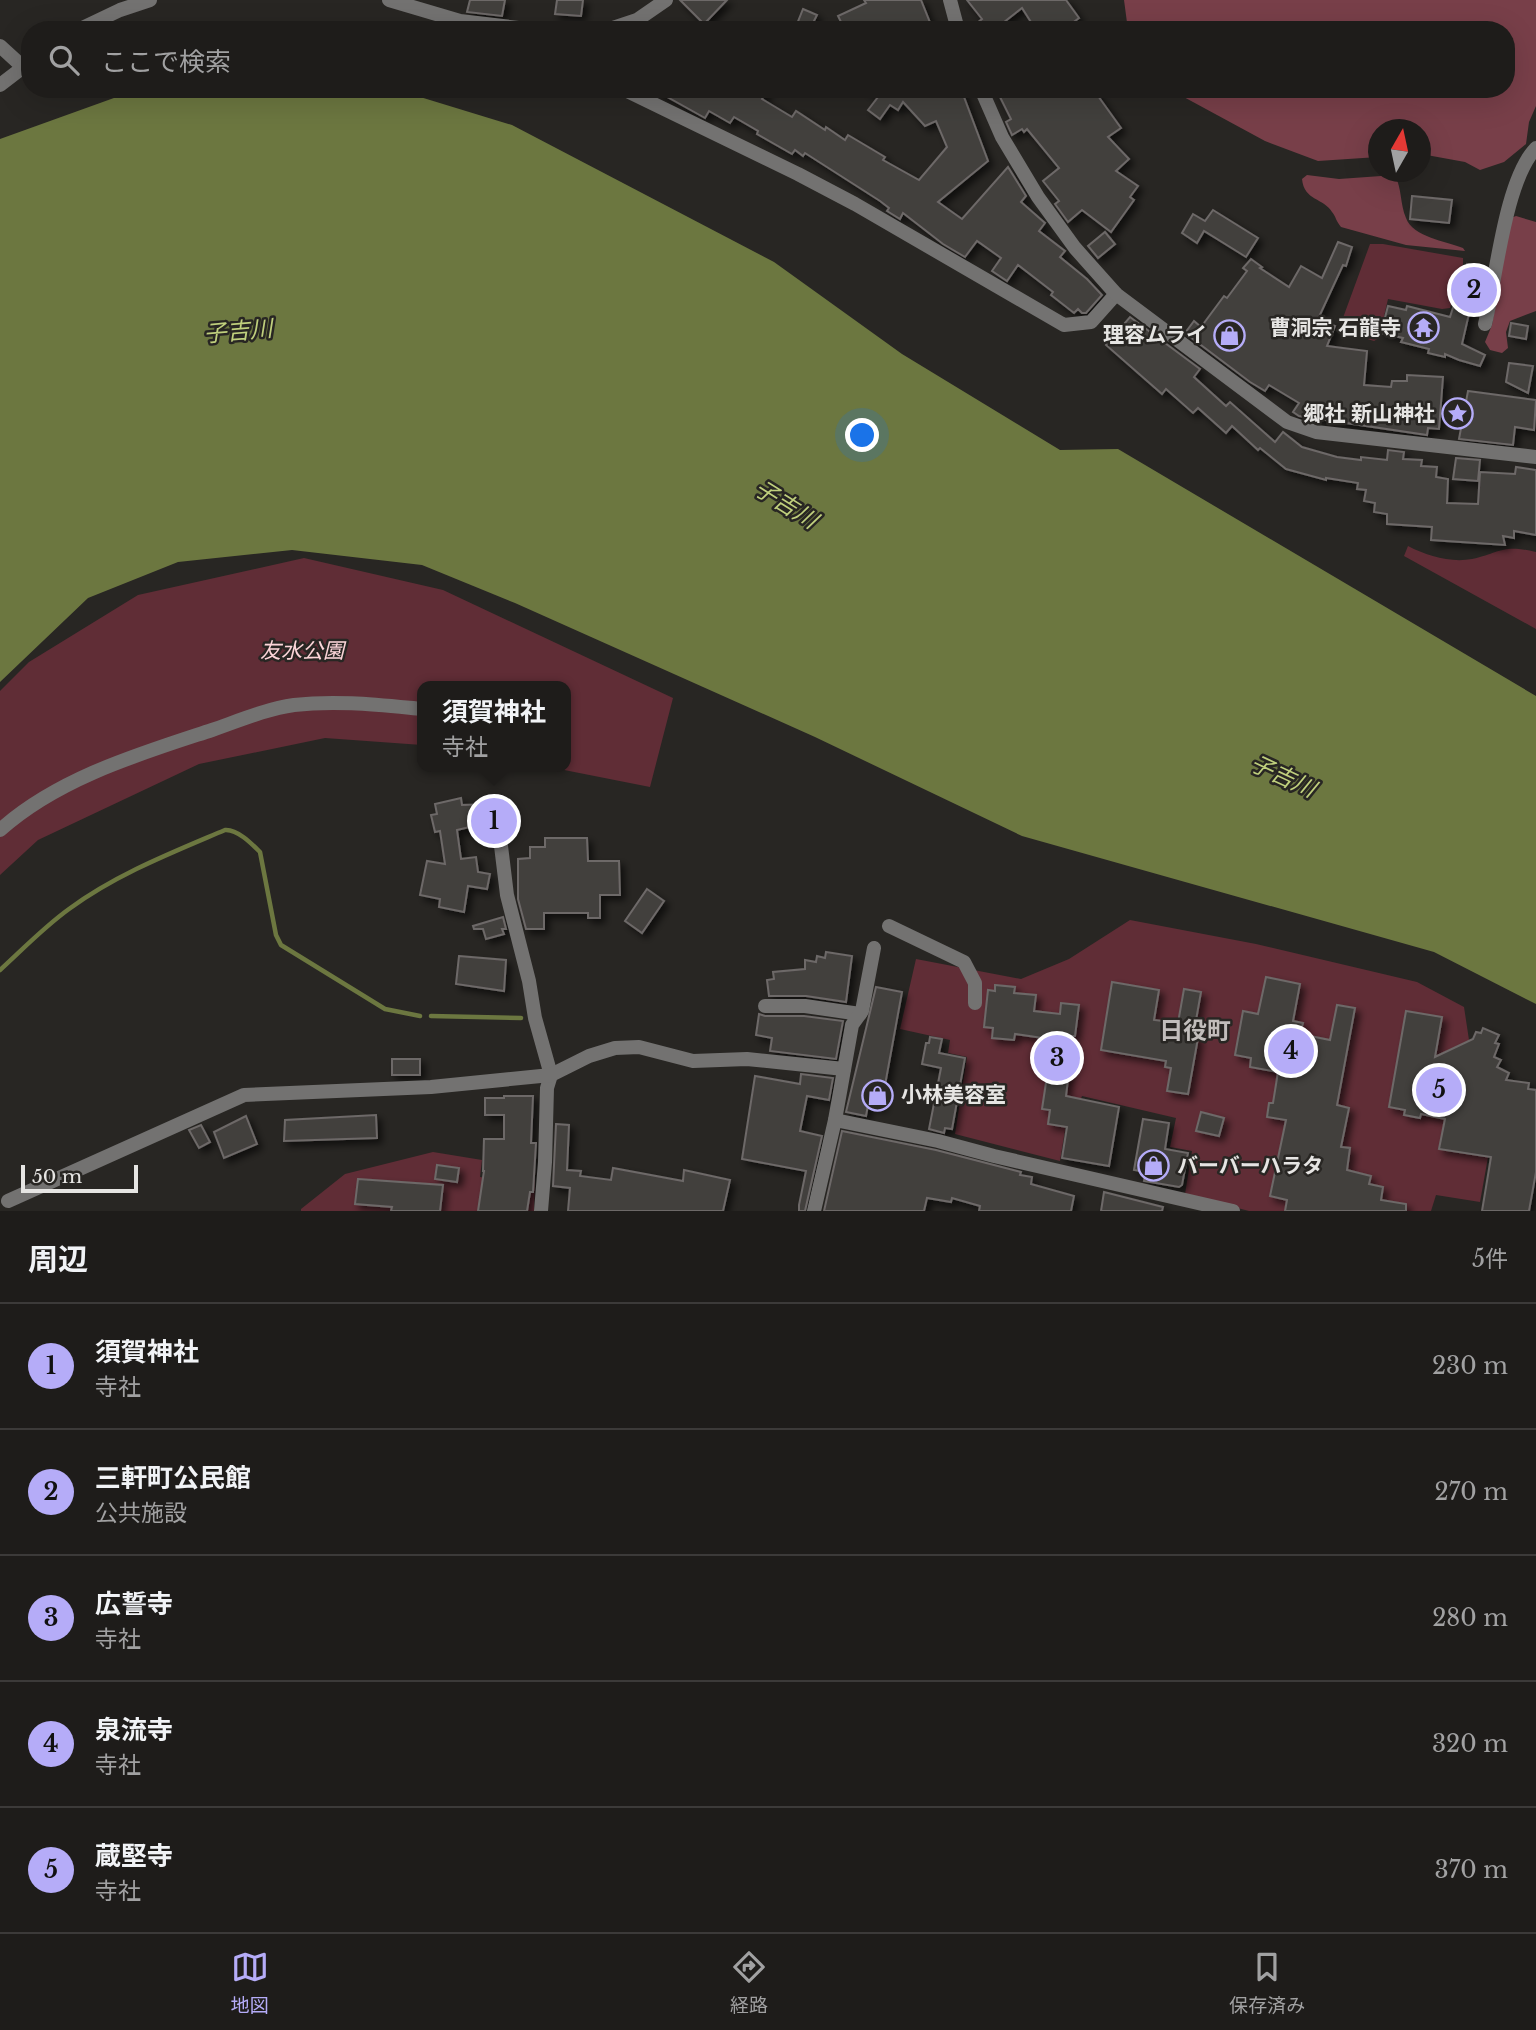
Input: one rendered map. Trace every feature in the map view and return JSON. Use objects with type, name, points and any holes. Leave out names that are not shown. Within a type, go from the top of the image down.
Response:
[{"type":"street","points":[[98,21],[145,0]]},
{"type":"street","points":[[389,0],[460,21]]},
{"type":"street","points":[[635,21],[666,0]]},
{"type":"street","points":[[950,0],[956,21]]},
{"type":"street","points":[[0,46],[21,61]]},
{"type":"street","points":[[0,85],[21,68]]},
{"type":"street","points":[[641,98],[855,204],[1064,325],[1091,322],[1116,294]]},
{"type":"street","points":[[985,98],[1002,137],[1038,197],[1075,248],[1116,294],[1287,422],[1317,432],[1536,457]]},
{"type":"street","points":[[1485,324],[1511,202],[1524,164],[1536,148]]},
{"type":"street","points":[[0,830],[20,812],[81,778],[152,750],[251,717],[292,706],[352,702],[417,708]]},
{"type":"street","points":[[502,846],[507,895],[551,1075],[547,1088],[541,1211]]},
{"type":"street","points":[[889,926],[964,962],[975,983],[975,1003]]},
{"type":"street","points":[[814,1211],[835,1120],[852,1025],[860,1014],[874,948]]},
{"type":"street","points":[[765,1006],[805,1006],[860,1014]]},
{"type":"street","points":[[8,1201],[244,1095],[404,1088],[551,1075],[589,1056],[615,1048],[639,1047],[693,1061],[747,1059],[844,1069]]},
{"type":"street","points":[[835,1120],[938,1141],[1201,1207],[1233,1211]]},
{"type":"green space","points":[[1370,244],[1463,258],[1450,308],[1442,309],[1388,299],[1379,338],[1374,341],[1341,331],[1340,326]]},
{"type":"green space","points":[[1408,546],[1431,556],[1456,560],[1472,559],[1509,549],[1536,552],[1536,629],[1404,556]]},
{"type":"green space","name":"友水公園","points":[[304,558],[443,590],[673,698],[650,787],[571,771],[571,681],[417,681],[417,745],[325,738],[199,764],[38,840],[0,875],[0,691],[29,662],[138,595]]},
{"type":"green space","points":[[1130,920],[1256,944],[1417,982],[1464,1007],[1471,1053],[1495,1118],[1480,1202],[1436,1195],[1431,1211],[1249,1211],[1185,1194],[1192,1151],[1170,1147],[1176,1118],[1082,1096],[1072,1124],[1066,1124],[1060,1161],[955,1134],[967,1057],[948,1053],[950,1040],[900,1029],[916,959],[1021,979],[1069,959]]},
{"type":"green space","points":[[433,1152],[482,1160],[480,1177],[535,1180],[534,1211],[301,1211],[345,1174]]},
{"type":"shaded area","points":[[1124,0],[1536,0],[1536,106],[1529,122],[1526,144],[1504,162],[1480,170],[1465,162],[1431,156],[1431,119],[1368,119],[1368,158],[1318,161],[1265,141],[1186,98],[1515,98],[1515,21],[1127,21]]},
{"type":"shaded area","points":[[1307,175],[1339,179],[1368,177],[1368,182],[1398,182],[1404,213],[1415,230],[1465,251],[1406,245],[1341,227],[1328,207],[1306,191],[1302,179]]},
{"type":"shaded area","points":[[1516,216],[1536,222],[1536,311],[1510,321],[1506,332],[1508,348],[1502,353],[1490,350],[1485,342],[1492,325],[1511,218]]},
{"type":"water","name":"子吉川","points":[[114,98],[424,98],[512,125],[774,262],[902,354],[1060,450],[1118,449],[1536,696],[1536,1004],[1434,952],[1022,836],[815,737],[515,603],[422,565],[292,550],[178,562],[88,598],[0,682],[0,139]]},
{"type":"building","points":[[470,0],[505,0],[502,16],[467,12]]},
{"type":"building","points":[[557,0],[583,0],[581,16],[555,14]]},
{"type":"building","points":[[680,0],[727,0],[707,21],[701,21]]},
{"type":"building","points":[[864,0],[921,0],[929,21],[840,21],[838,16],[866,3]]},
{"type":"building","points":[[967,0],[1066,0],[1079,18],[1075,21],[1030,21],[1022,8],[1005,21],[979,21],[982,19]]},
{"type":"building","points":[[803,9],[817,15],[814,21],[798,21]]},
{"type":"building","points":[[669,98],[763,98],[792,117],[796,111],[845,140],[848,135],[885,157],[883,160],[919,180],[947,147],[936,121],[925,126],[903,102],[898,110],[890,105],[880,119],[868,110],[877,98],[964,98],[988,161],[938,202],[962,219],[1008,167],[1026,196],[1021,202],[1045,223],[1039,231],[1065,251],[1060,257],[1102,295],[1086,313],[1078,309],[1074,313],[1051,295],[1053,292],[1018,265],[1007,281],[992,271],[1001,258],[977,241],[965,257],[943,244],[903,213],[900,219],[887,211],[889,208],[880,201],[805,153],[803,156],[795,150],[792,154],[734,117],[730,123],[709,111],[705,118]]},
{"type":"building","points":[[1000,98],[1099,98],[1121,128],[1108,137],[1129,159],[1116,171],[1138,186],[1130,197],[1134,200],[1111,232],[1082,210],[1068,222],[1055,204],[1059,201],[1043,181],[1059,168],[1027,129],[1012,135],[1006,122],[1011,119]]},
{"type":"building","points":[[1412,196],[1452,200],[1449,223],[1410,219]]},
{"type":"building","points":[[1213,210],[1258,238],[1246,257],[1204,231],[1197,243],[1182,233],[1193,214],[1205,221]]},
{"type":"building","points":[[1105,232],[1115,244],[1098,258],[1088,246]]},
{"type":"building","points":[[1338,242],[1352,247],[1346,266],[1343,265],[1318,319],[1335,326],[1327,346],[1367,351],[1364,385],[1391,387],[1392,381],[1407,381],[1407,375],[1443,377],[1439,429],[1428,428],[1427,435],[1299,416],[1293,412],[1299,403],[1269,385],[1265,391],[1250,382],[1185,333],[1194,321],[1201,327],[1224,296],[1227,298],[1247,271],[1243,268],[1251,259],[1289,287],[1301,266],[1322,278]]},
{"type":"building","name":"曹洞宗 石龍寺","points":[[1467,264],[1486,269],[1479,307],[1471,305],[1462,344],[1485,355],[1480,366],[1445,354],[1445,357],[1428,353],[1429,349],[1401,342],[1403,338],[1381,333],[1388,306],[1406,310],[1407,306],[1450,317]]},
{"type":"building","points":[[1130,317],[1200,369],[1194,377],[1226,406],[1230,402],[1275,442],[1283,432],[1302,447],[1337,457],[1361,460],[1361,457],[1387,460],[1388,450],[1404,452],[1403,459],[1422,460],[1421,466],[1437,467],[1436,477],[1448,479],[1447,503],[1478,504],[1480,472],[1515,474],[1516,467],[1536,470],[1536,535],[1514,531],[1514,538],[1503,536],[1505,545],[1431,540],[1432,527],[1387,524],[1387,514],[1374,512],[1375,503],[1364,501],[1366,490],[1357,489],[1358,483],[1326,480],[1286,469],[1260,448],[1258,450],[1232,426],[1226,433],[1198,408],[1193,413],[1166,389],[1162,394],[1106,345]]},
{"type":"building","points":[[1511,323],[1528,326],[1526,339],[1509,336]]},
{"type":"building","points":[[1509,363],[1533,366],[1528,393],[1506,382]]},
{"type":"building","points":[[1468,391],[1536,400],[1534,430],[1515,427],[1513,445],[1459,439]]},
{"type":"building","points":[[1456,458],[1480,460],[1478,481],[1453,479]]},
{"type":"building","points":[[461,798],[462,805],[493,804],[494,812],[506,811],[507,830],[482,832],[482,824],[457,830],[461,859],[476,857],[478,872],[490,874],[487,889],[468,886],[464,912],[439,907],[440,899],[420,895],[427,861],[445,864],[440,831],[435,832],[431,815],[437,814],[435,804]]},
{"type":"building","points":[[545,838],[587,838],[588,861],[619,861],[620,895],[600,895],[600,918],[588,918],[588,913],[544,913],[544,929],[526,929],[518,899],[518,859],[530,858],[530,847],[545,847]]},
{"type":"building","points":[[647,889],[664,901],[642,933],[625,921]]},
{"type":"building","points":[[503,917],[506,929],[502,929],[504,934],[486,939],[483,929],[474,929],[473,926]]},
{"type":"building","points":[[826,952],[852,956],[846,1002],[806,996],[769,996],[767,980],[774,979],[773,972],[805,969],[805,960],[816,962],[817,956],[825,958]]},
{"type":"building","points":[[459,956],[506,960],[504,991],[456,984]]},
{"type":"building","points":[[1266,977],[1300,984],[1293,1021],[1303,1023],[1300,1034],[1330,1040],[1337,1005],[1355,1008],[1337,1105],[1349,1108],[1341,1147],[1350,1148],[1347,1170],[1371,1176],[1369,1184],[1383,1187],[1381,1200],[1406,1204],[1406,1211],[1285,1211],[1287,1200],[1270,1196],[1286,1120],[1267,1117],[1269,1103],[1273,1103],[1278,1072],[1250,1067],[1251,1058],[1235,1055],[1243,1011],[1258,1014]]},
{"type":"building","points":[[1112,982],[1159,990],[1154,1020],[1178,1023],[1184,989],[1201,992],[1193,1037],[1198,1038],[1188,1094],[1167,1091],[1171,1068],[1165,1067],[1166,1061],[1101,1050]]},
{"type":"building","points":[[995,985],[1015,987],[1014,993],[1036,995],[1034,1011],[1060,1014],[1061,1003],[1079,1005],[1075,1036],[1069,1036],[1065,1070],[1069,1071],[1066,1096],[1119,1107],[1109,1166],[1062,1158],[1067,1127],[1048,1124],[1050,1110],[1042,1109],[1051,1050],[1048,1050],[1050,1039],[1015,1034],[1014,1040],[992,1038],[993,1028],[984,1027],[988,990],[995,991]]},
{"type":"building","points":[[876,987],[902,992],[881,1107],[868,1105],[866,1116],[846,1112]]},
{"type":"building","points":[[1406,1011],[1442,1017],[1435,1057],[1473,1039],[1476,1032],[1481,1033],[1483,1028],[1499,1035],[1495,1043],[1499,1044],[1494,1057],[1501,1060],[1497,1067],[1509,1073],[1506,1080],[1529,1083],[1528,1089],[1536,1090],[1536,1172],[1529,1211],[1482,1211],[1491,1157],[1439,1149],[1445,1119],[1421,1114],[1420,1118],[1404,1115],[1405,1110],[1389,1107]]},
{"type":"building","points":[[759,1014],[843,1021],[836,1059],[770,1051],[772,1038],[756,1035]]},
{"type":"building","points":[[930,1037],[942,1039],[939,1053],[965,1058],[952,1129],[945,1128],[944,1133],[929,1129],[941,1068],[922,1064],[926,1043],[929,1043]]},
{"type":"building","points":[[392,1059],[420,1059],[420,1075],[392,1075]]},
{"type":"building","points":[[801,1074],[833,1078],[829,1100],[807,1096],[800,1131],[822,1136],[805,1211],[799,1211],[799,1205],[806,1171],[742,1159],[755,1076],[800,1084]]},
{"type":"building","points":[[533,1096],[531,1143],[536,1143],[533,1192],[530,1192],[527,1211],[478,1211],[484,1171],[484,1139],[504,1139],[504,1115],[485,1115],[485,1098]]},
{"type":"building","points":[[1201,1112],[1224,1118],[1219,1136],[1196,1131]]},
{"type":"building","points":[[376,1115],[377,1138],[284,1141],[285,1120]]},
{"type":"building","points":[[246,1116],[257,1144],[224,1158],[214,1132]]},
{"type":"building","points":[[1143,1119],[1169,1123],[1165,1149],[1188,1153],[1182,1185],[1179,1187],[1144,1181],[1146,1172],[1134,1170]]},
{"type":"building","points":[[556,1124],[569,1125],[567,1170],[581,1171],[580,1176],[611,1180],[613,1168],[683,1181],[684,1170],[730,1180],[723,1211],[568,1211],[570,1188],[553,1186]]},
{"type":"building","points":[[201,1125],[210,1142],[199,1148],[189,1130]]},
{"type":"building","points":[[842,1131],[936,1150],[1021,1172],[1020,1175],[1032,1177],[1031,1184],[1074,1196],[1071,1211],[979,1211],[980,1206],[952,1198],[951,1202],[927,1198],[924,1211],[824,1211]]},
{"type":"building","points":[[437,1165],[459,1168],[457,1182],[435,1179]]},
{"type":"building","points":[[358,1179],[443,1185],[440,1211],[391,1211],[392,1207],[355,1204]]},
{"type":"building","points":[[1104,1192],[1163,1207],[1162,1211],[1101,1211]]},
{"type":"waterway","points":[[0,970],[51,923],[106,885],[145,865],[230,830],[244,837],[260,852],[276,935],[281,945],[385,1009],[420,1016]]},
{"type":"waterway","points":[[431,1016],[521,1018]]},
{"type":"place","name":"三軒町公民館","points":[[1474,290]]},
{"type":"place","name":"曹洞宗 石龍寺","points":[[1424,328]]},
{"type":"place","name":"理容ムライ","points":[[1230,335]]},
{"type":"place","name":"郷社 新山神社","points":[[1458,414]]},
{"type":"place","name":"須賀神社","points":[[494,821]]},
{"type":"place","name":"泉流寺","points":[[1291,1051]]},
{"type":"place","name":"広誓寺","points":[[1057,1058]]},
{"type":"place","name":"蔵堅寺","points":[[1439,1090]]},
{"type":"place","name":"小林美容室","points":[[878,1095]]},
{"type":"place","name":"バーバーハラタ","points":[[1154,1166]]},
{"type":"district","name":"日役町","points":[[1195,1031]]}]
